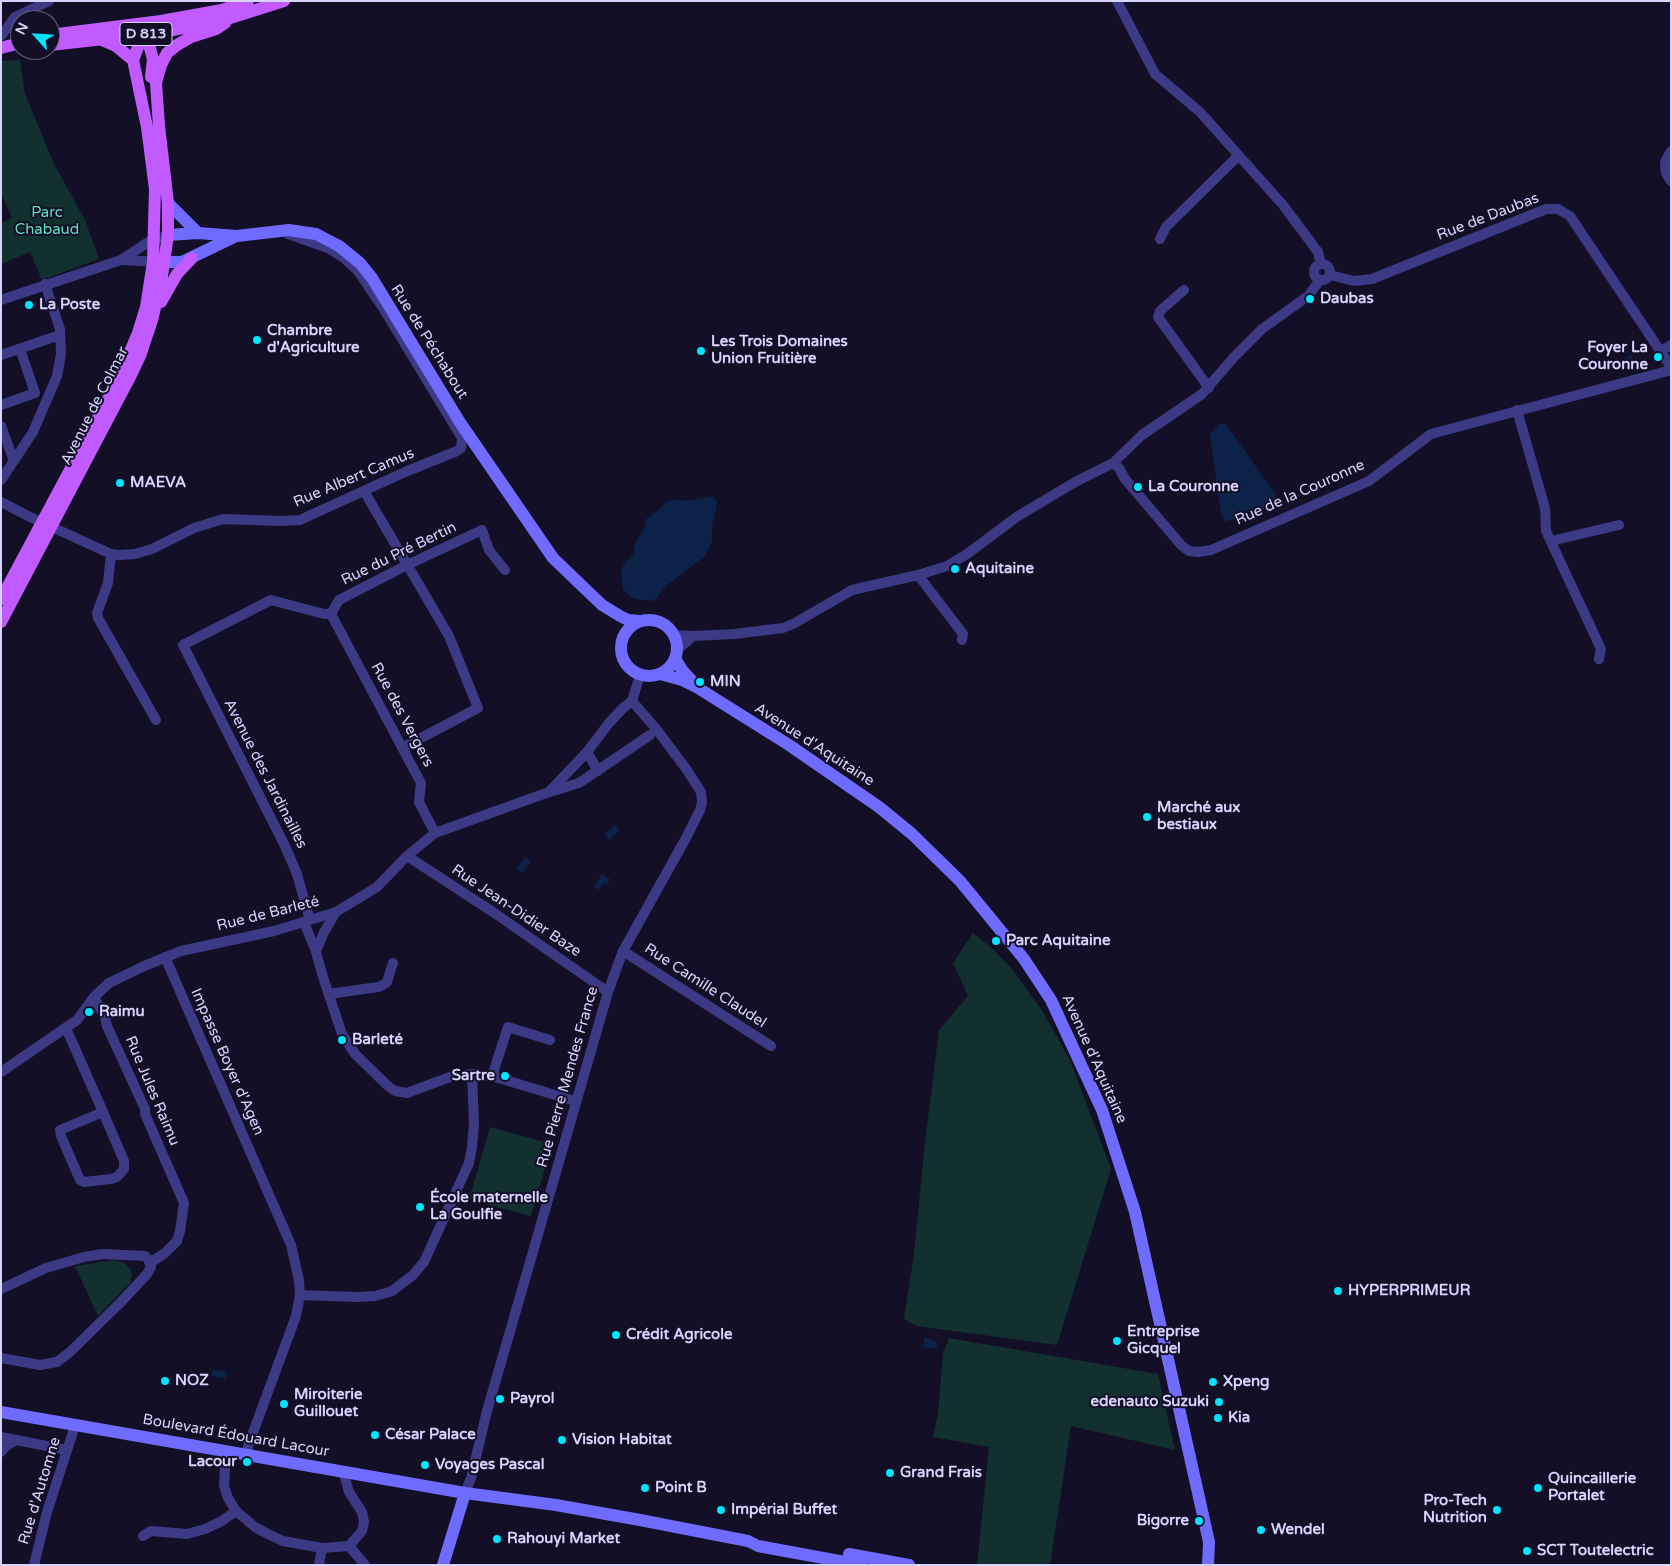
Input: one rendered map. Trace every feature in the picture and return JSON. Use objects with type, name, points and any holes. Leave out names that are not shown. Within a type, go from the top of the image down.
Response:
[{"type":"main road","name":"D 813","points":[[60,40],[102,40],[148,26],[222,10],[248,1]]},
{"type":"main road","name":"D 813","points":[[60,39],[129,24],[148,26],[227,19],[284,1]]},
{"type":"main road","name":"Avenue de Colmar","points":[[1,599],[50,526],[117,382],[146,307],[151,276],[168,235],[168,203],[158,126],[156,83],[158,72],[164,58],[177,45],[191,37],[216,29],[225,23],[227,19]]},
{"type":"main road","points":[[102,40],[116,46],[133,60],[148,26]]},
{"type":"main road","points":[[148,26],[153,59],[151,82],[158,126]]},
{"type":"main road","name":"Avenue de Colmar","points":[[1,622],[50,526],[132,374],[152,320],[158,262],[154,239],[156,200],[154,171],[133,60]]},
{"type":"main road","points":[[152,320],[177,274],[192,258]]},
{"type":"street","points":[[1,36],[15,17],[49,1]]},
{"type":"street","points":[[1118,1],[1154,74],[1193,105],[1294,218],[1318,252],[1322,264]]},
{"type":"street","points":[[1671,151],[1665,162],[1666,173],[1671,181]]},
{"type":"street","points":[[1160,239],[1166,227],[1238,156]]},
{"type":"street","points":[[168,203],[198,233]]},
{"type":"street","name":"Rue de Daubas","points":[[1330,275],[1357,282],[1372,279],[1546,209],[1558,209],[1570,216],[1671,368]]},
{"type":"street","name":"Rue de Péchabout","points":[[168,235],[198,233],[237,236],[289,230],[316,234],[339,246],[360,262],[372,278],[470,438],[553,558],[602,605],[620,629],[623,637]]},
{"type":"street","name":"Rue Albert Camus","points":[[1,502],[111,554],[120,555],[152,549],[194,528],[223,519],[300,520],[405,472],[458,451],[461,448],[462,438],[383,308],[358,271],[344,258],[328,248],[278,231]]},
{"type":"street","points":[[1,300],[121,260],[154,239],[168,235]]},
{"type":"street","points":[[121,260],[182,262],[237,236]]},
{"type":"street","points":[[135,261],[147,268],[151,276]]},
{"type":"street","points":[[1322,264],[1329,267],[1330,275],[1326,280],[1320,280],[1315,277],[1316,266],[1322,264]]},
{"type":"street","points":[[673,634],[693,636],[783,628],[852,590],[918,575],[947,566],[967,554],[1018,516],[1113,463],[1142,435],[1209,388],[1234,357],[1262,329],[1308,296],[1320,280]]},
{"type":"street","points":[[1,480],[33,432],[57,376],[61,354],[60,329],[45,284]]},
{"type":"street","points":[[1184,290],[1160,311],[1158,317],[1209,388]]},
{"type":"street","points":[[1,355],[60,335]]},
{"type":"street","points":[[1661,351],[1671,344]]},
{"type":"street","points":[[1,405],[35,393],[20,349]]},
{"type":"street","name":"Rue de la Couronne","points":[[1113,463],[1182,546],[1189,551],[1211,550],[1369,480],[1431,434],[1671,368]]},
{"type":"street","points":[[1517,410],[1545,508],[1546,531],[1601,649],[1599,659]]},
{"type":"street","points":[[1,426],[14,461]]},
{"type":"street","points":[[364,491],[449,636],[478,708],[402,748]]},
{"type":"street","points":[[1551,541],[1619,525]]},
{"type":"street","name":"Rue du Pré Bertin","points":[[331,614],[339,600],[408,564],[482,530],[489,550],[505,570]]},
{"type":"street","points":[[111,554],[108,583],[97,614],[98,618],[156,720]]},
{"type":"street","points":[[918,575],[963,634],[962,640]]},
{"type":"street","name":"Avenue des Jardinailles","points":[[331,614],[324,614],[271,600],[183,645],[285,846],[297,874],[307,921],[342,1034],[355,1054],[381,1081],[395,1091],[407,1093],[450,1077],[472,1074],[492,1076],[575,1101]]},
{"type":"street","name":"Rue de Péchabout","points":[[602,605],[628,620],[640,621]]},
{"type":"street","name":"Rue des Vergers","points":[[331,614],[421,782],[419,802],[435,833]]},
{"type":"street","points":[[676,654],[673,634],[668,628],[657,621],[640,621],[633,625],[623,637],[620,646],[621,656],[625,664],[632,671],[647,676],[660,674],[667,670],[676,654],[693,636]]},
{"type":"street","name":"Avenue d'Aquitaine","points":[[676,654],[682,670],[698,688]]},
{"type":"street","name":"Avenue d'Aquitaine","points":[[660,674],[682,680],[698,688],[789,745],[879,807],[912,834],[960,881],[1024,959],[1051,1000],[1102,1110],[1135,1212],[1209,1542],[1208,1565]]},
{"type":"street","points":[[632,702],[640,675]]},
{"type":"street","name":"Rue de Barleté","points":[[549,792],[587,752],[609,723],[623,708],[632,702]]},
{"type":"street","name":"Rue Pierre Mendes France","points":[[465,1494],[575,1101],[608,992],[623,951],[686,838],[702,803],[701,792],[687,770],[657,730],[632,702]]},
{"type":"street","name":"Rue de Barleté","points":[[1,1072],[81,1016],[101,989],[110,983],[181,951],[235,940],[336,912],[377,886],[407,856],[435,833],[579,783],[650,735]]},
{"type":"street","points":[[587,752],[598,771]]},
{"type":"street","name":"Rue Jean-Didier Baze","points":[[407,856],[493,912],[608,992]]},
{"type":"street","points":[[316,952],[324,932],[336,912]]},
{"type":"street","name":"Rue Camille Claudel","points":[[623,951],[771,1046]]},
{"type":"street","name":"Impasse Boyer d'Agen","points":[[165,957],[291,1245],[298,1271],[300,1295],[296,1316],[248,1446],[247,1455]]},
{"type":"street","points":[[329,994],[383,985],[387,982],[393,963]]},
{"type":"street","name":"Rue Jules Raimu","points":[[94,997],[105,1017],[107,1026],[182,1198],[183,1210],[177,1240],[165,1253],[150,1263]]},
{"type":"street","points":[[492,1076],[508,1027],[550,1040]]},
{"type":"street","points":[[66,1028],[104,1112],[124,1161],[124,1169],[119,1175],[111,1179],[84,1182],[80,1180],[60,1130],[104,1112]]},
{"type":"street","points":[[300,1295],[358,1297],[380,1295],[392,1291],[412,1275],[424,1262],[468,1163],[472,1147],[474,1124],[472,1074]]},
{"type":"street","points":[[1,1289],[46,1268],[102,1254],[145,1256],[151,1267],[147,1274],[121,1302],[70,1352],[57,1362],[40,1365],[1,1358]]},
{"type":"street","name":"Boulevard Édouard Lacour","points":[[1,1412],[344,1471],[465,1494],[556,1505],[748,1541]]},
{"type":"street","name":"Rue d'Automne","points":[[34,1565],[47,1512],[75,1426]]},
{"type":"street","points":[[1,1437],[67,1450]]},
{"type":"street","points":[[1,1452],[15,1441]]},
{"type":"street","points":[[226,1451],[224,1486],[228,1498],[236,1511],[266,1534],[283,1540],[322,1548],[349,1546],[362,1531],[364,1522],[362,1512],[349,1492],[344,1471]]},
{"type":"street","points":[[443,1565],[465,1494]]},
{"type":"street","points":[[143,1536],[152,1531],[187,1534],[205,1529],[222,1521],[236,1511]]},
{"type":"street","points":[[748,1541],[761,1540],[790,1544],[905,1564]]},
{"type":"street","points":[[748,1541],[758,1546],[802,1554],[809,1552],[852,1563],[887,1565]]},
{"type":"street","points":[[1209,1542],[1217,1565]]},
{"type":"street","points":[[349,1546],[364,1565]]},
{"type":"street","points":[[319,1565],[322,1548]]},
{"type":"green space","name":"Parc Chabaud","points":[[20,60],[25,94],[54,164],[85,220],[99,259],[42,280],[30,252],[1,264],[1,223],[12,218],[1,193],[1,61]]},
{"type":"green space","points":[[973,933],[994,950],[1012,969],[1043,1012],[1070,1060],[1111,1169],[1057,1345],[916,1326],[904,1319],[914,1254],[939,1030],[968,996],[953,963]]},
{"type":"green space","points":[[490,1127],[552,1144],[531,1216],[469,1200]]},
{"type":"green space","points":[[115,1260],[126,1264],[132,1272],[131,1282],[98,1316],[75,1266]]},
{"type":"green space","points":[[949,1338],[1158,1374],[1175,1450],[1071,1426],[1050,1565],[977,1565],[989,1447],[933,1437],[938,1413],[943,1354]]},
{"type":"water","points":[[1631,355],[1637,365],[1631,370],[1624,359]]},
{"type":"water","points":[[1219,424],[1226,424],[1276,495],[1269,507],[1225,522],[1221,513],[1210,436],[1210,433]]},
{"type":"water","points":[[712,496],[717,502],[712,526],[712,542],[704,557],[666,586],[654,601],[631,597],[623,590],[621,570],[633,555],[635,543],[644,529],[646,519],[660,509],[667,501],[675,499],[686,501]]},
{"type":"water","points":[[615,825],[620,830],[609,840],[604,834]]},
{"type":"water","points":[[525,857],[531,861],[523,873],[516,869]]},
{"type":"water","points":[[602,874],[610,879],[607,885],[603,883],[599,890],[594,887]]},
{"type":"water","points":[[924,1338],[937,1342],[937,1348],[923,1347]]},
{"type":"water","points":[[213,1370],[227,1372],[226,1379],[211,1376]]},
{"type":"place","name":"Daubas","points":[[1310,299]]},
{"type":"place","name":"La Poste","points":[[29,305]]},
{"type":"place","name":"Chambre d'Agriculture","points":[[257,340]]},
{"type":"place","name":"Les Trois Domaines Union Fruitière","points":[[701,351]]},
{"type":"place","name":"Foyer La Couronne","points":[[1658,357]]},
{"type":"place","name":"MAEVA","points":[[120,483]]},
{"type":"place","name":"La Couronne","points":[[1138,487]]},
{"type":"place","name":"Aquitaine","points":[[955,569]]},
{"type":"place","name":"MIN","points":[[700,682]]},
{"type":"place","name":"Marché aux bestiaux","points":[[1147,817]]},
{"type":"place","name":"Parc Aquitaine","points":[[996,941]]},
{"type":"place","name":"Raimu","points":[[89,1012]]},
{"type":"place","name":"Barleté","points":[[342,1040]]},
{"type":"place","name":"Sartre","points":[[505,1076]]},
{"type":"place","name":"École maternelle La Goulfie","points":[[420,1207]]},
{"type":"place","name":"HYPERPRIMEUR","points":[[1338,1291]]},
{"type":"place","name":"Crédit Agricole","points":[[616,1335]]},
{"type":"place","name":"Entreprise Gicquel","points":[[1117,1341]]},
{"type":"place","name":"NOZ","points":[[165,1381]]},
{"type":"place","name":"Xpeng","points":[[1213,1382]]},
{"type":"place","name":"Payrol","points":[[500,1399]]},
{"type":"place","name":"edenauto Suzuki","points":[[1219,1402]]},
{"type":"place","name":"Miroiterie Guillouet","points":[[284,1404]]},
{"type":"place","name":"Kia","points":[[1218,1418]]},
{"type":"place","name":"César Palace","points":[[375,1435]]},
{"type":"place","name":"Vision Habitat","points":[[562,1440]]},
{"type":"place","name":"Lacour","points":[[247,1462]]},
{"type":"place","name":"Voyages Pascal","points":[[425,1465]]},
{"type":"place","name":"Grand Frais","points":[[890,1473]]},
{"type":"place","name":"Point B","points":[[645,1488]]},
{"type":"place","name":"Quincaillerie Portalet","points":[[1538,1488]]},
{"type":"place","name":"Impérial Buffet","points":[[721,1510]]},
{"type":"place","name":"Pro-Tech Nutrition","points":[[1497,1510]]},
{"type":"place","name":"Bigorre","points":[[1199,1521]]},
{"type":"place","name":"Wendel","points":[[1261,1530]]},
{"type":"place","name":"Rahouyi Market","points":[[497,1539]]},
{"type":"place","name":"SCT Toutelectric","points":[[1527,1551]]}]
